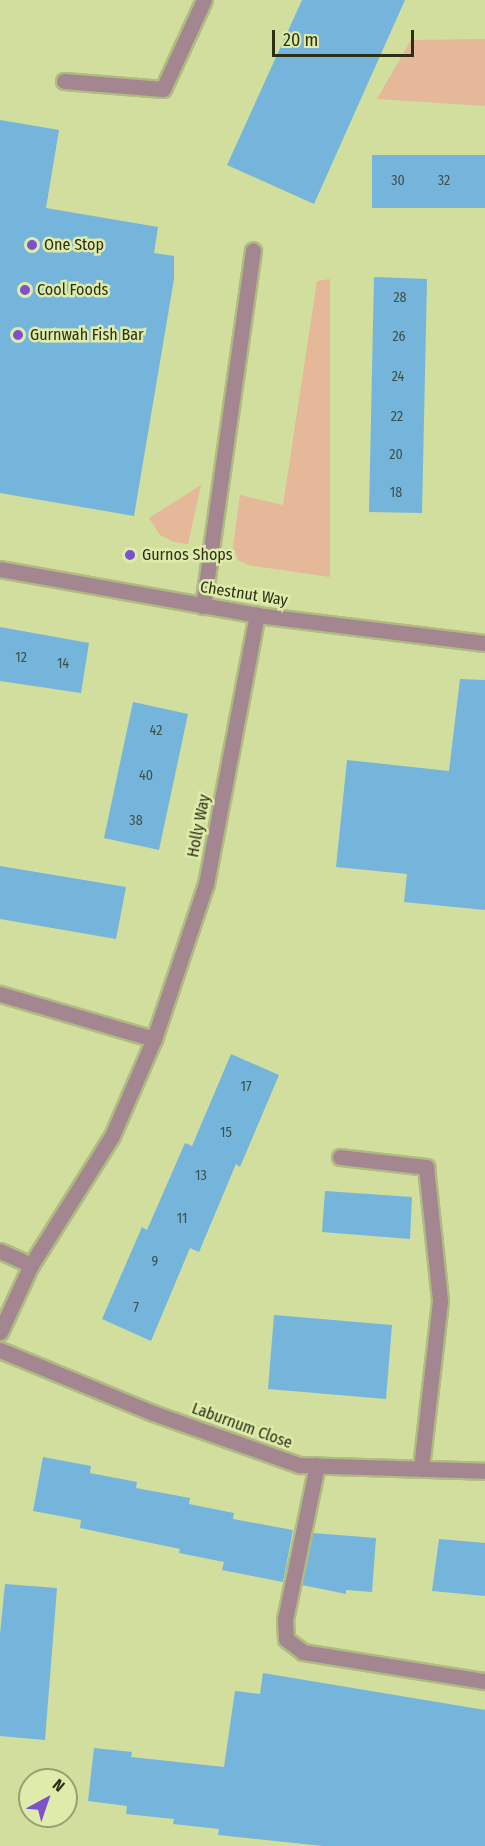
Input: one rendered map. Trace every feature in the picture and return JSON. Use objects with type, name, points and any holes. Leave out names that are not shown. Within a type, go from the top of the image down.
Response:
[{"type":"street","points":[[63,81],[163,89],[204,0]]},
{"type":"street","points":[[203,606],[254,251]]},
{"type":"street","name":"Chestnut Way","points":[[0,568],[257,615],[485,643]]},
{"type":"street","name":"Holly Way","points":[[0,1332],[31,1265],[112,1136],[154,1039],[206,884],[257,615]]},
{"type":"street","points":[[0,994],[154,1039]]},
{"type":"street","points":[[340,1156],[426,1167],[440,1301],[421,1469]]},
{"type":"street","points":[[0,1251],[31,1265]]},
{"type":"street","name":"Laburnum Close","points":[[0,1350],[153,1413],[299,1465],[485,1472]]},
{"type":"street","points":[[317,1465],[285,1618],[286,1639],[303,1652],[485,1681]]},
{"type":"shaded area","points":[[485,39],[485,106],[377,99],[411,40]]},
{"type":"shaded area","points":[[330,279],[330,577],[248,565],[238,560],[233,548],[240,495],[283,505],[317,281]]},
{"type":"shaded area","points":[[201,485],[188,544],[174,542],[160,535],[149,518]]},
{"type":"building","points":[[302,0],[405,0],[314,204],[227,165]]},
{"type":"building","points":[[0,120],[59,130],[46,208],[158,227],[154,253],[174,256],[174,279],[134,516],[0,493]]},
{"type":"building","points":[[372,155],[485,155],[485,208],[372,208]]},
{"type":"building","points":[[374,277],[427,279],[422,513],[369,512]]},
{"type":"building","points":[[0,627],[89,643],[81,693],[0,681]]},
{"type":"building","points":[[460,679],[485,680],[485,910],[404,902],[407,874],[336,867],[347,760],[449,771]]},
{"type":"building","points":[[133,702],[188,714],[159,850],[104,838]]},
{"type":"building","points":[[0,866],[126,887],[116,939],[0,919]]},
{"type":"building","points":[[231,1054],[279,1075],[240,1167],[236,1164],[199,1252],[190,1248],[151,1341],[102,1319],[142,1227],[147,1230],[185,1143],[192,1146]]},
{"type":"building","points":[[325,1191],[412,1197],[410,1239],[322,1232]]},
{"type":"building","points":[[274,1315],[392,1325],[386,1399],[268,1389]]},
{"type":"building","points":[[43,1457],[91,1466],[90,1473],[137,1482],[136,1488],[190,1498],[189,1504],[234,1513],[233,1519],[293,1530],[283,1582],[222,1570],[224,1562],[179,1553],[180,1549],[80,1528],[81,1520],[33,1511]]},
{"type":"building","points":[[313,1533],[376,1538],[372,1592],[346,1590],[346,1594],[302,1585]]},
{"type":"building","points":[[439,1539],[485,1543],[485,1596],[432,1591]]},
{"type":"building","points":[[5,1584],[57,1588],[45,1740],[0,1736],[0,1634]]},
{"type":"building","points":[[263,1673],[485,1710],[485,1846],[323,1846],[218,1835],[219,1829],[173,1824],[174,1819],[126,1814],[127,1806],[88,1801],[94,1748],[132,1752],[131,1757],[224,1767],[235,1691],[260,1694]]},
{"type":"place","name":"One Stop","points":[[32,245]]},
{"type":"place","name":"Cool Foods","points":[[25,290]]},
{"type":"place","name":"Gurnwah Fish Bar","points":[[18,335]]},
{"type":"place","name":"Gurnos Shops","points":[[130,555]]}]
